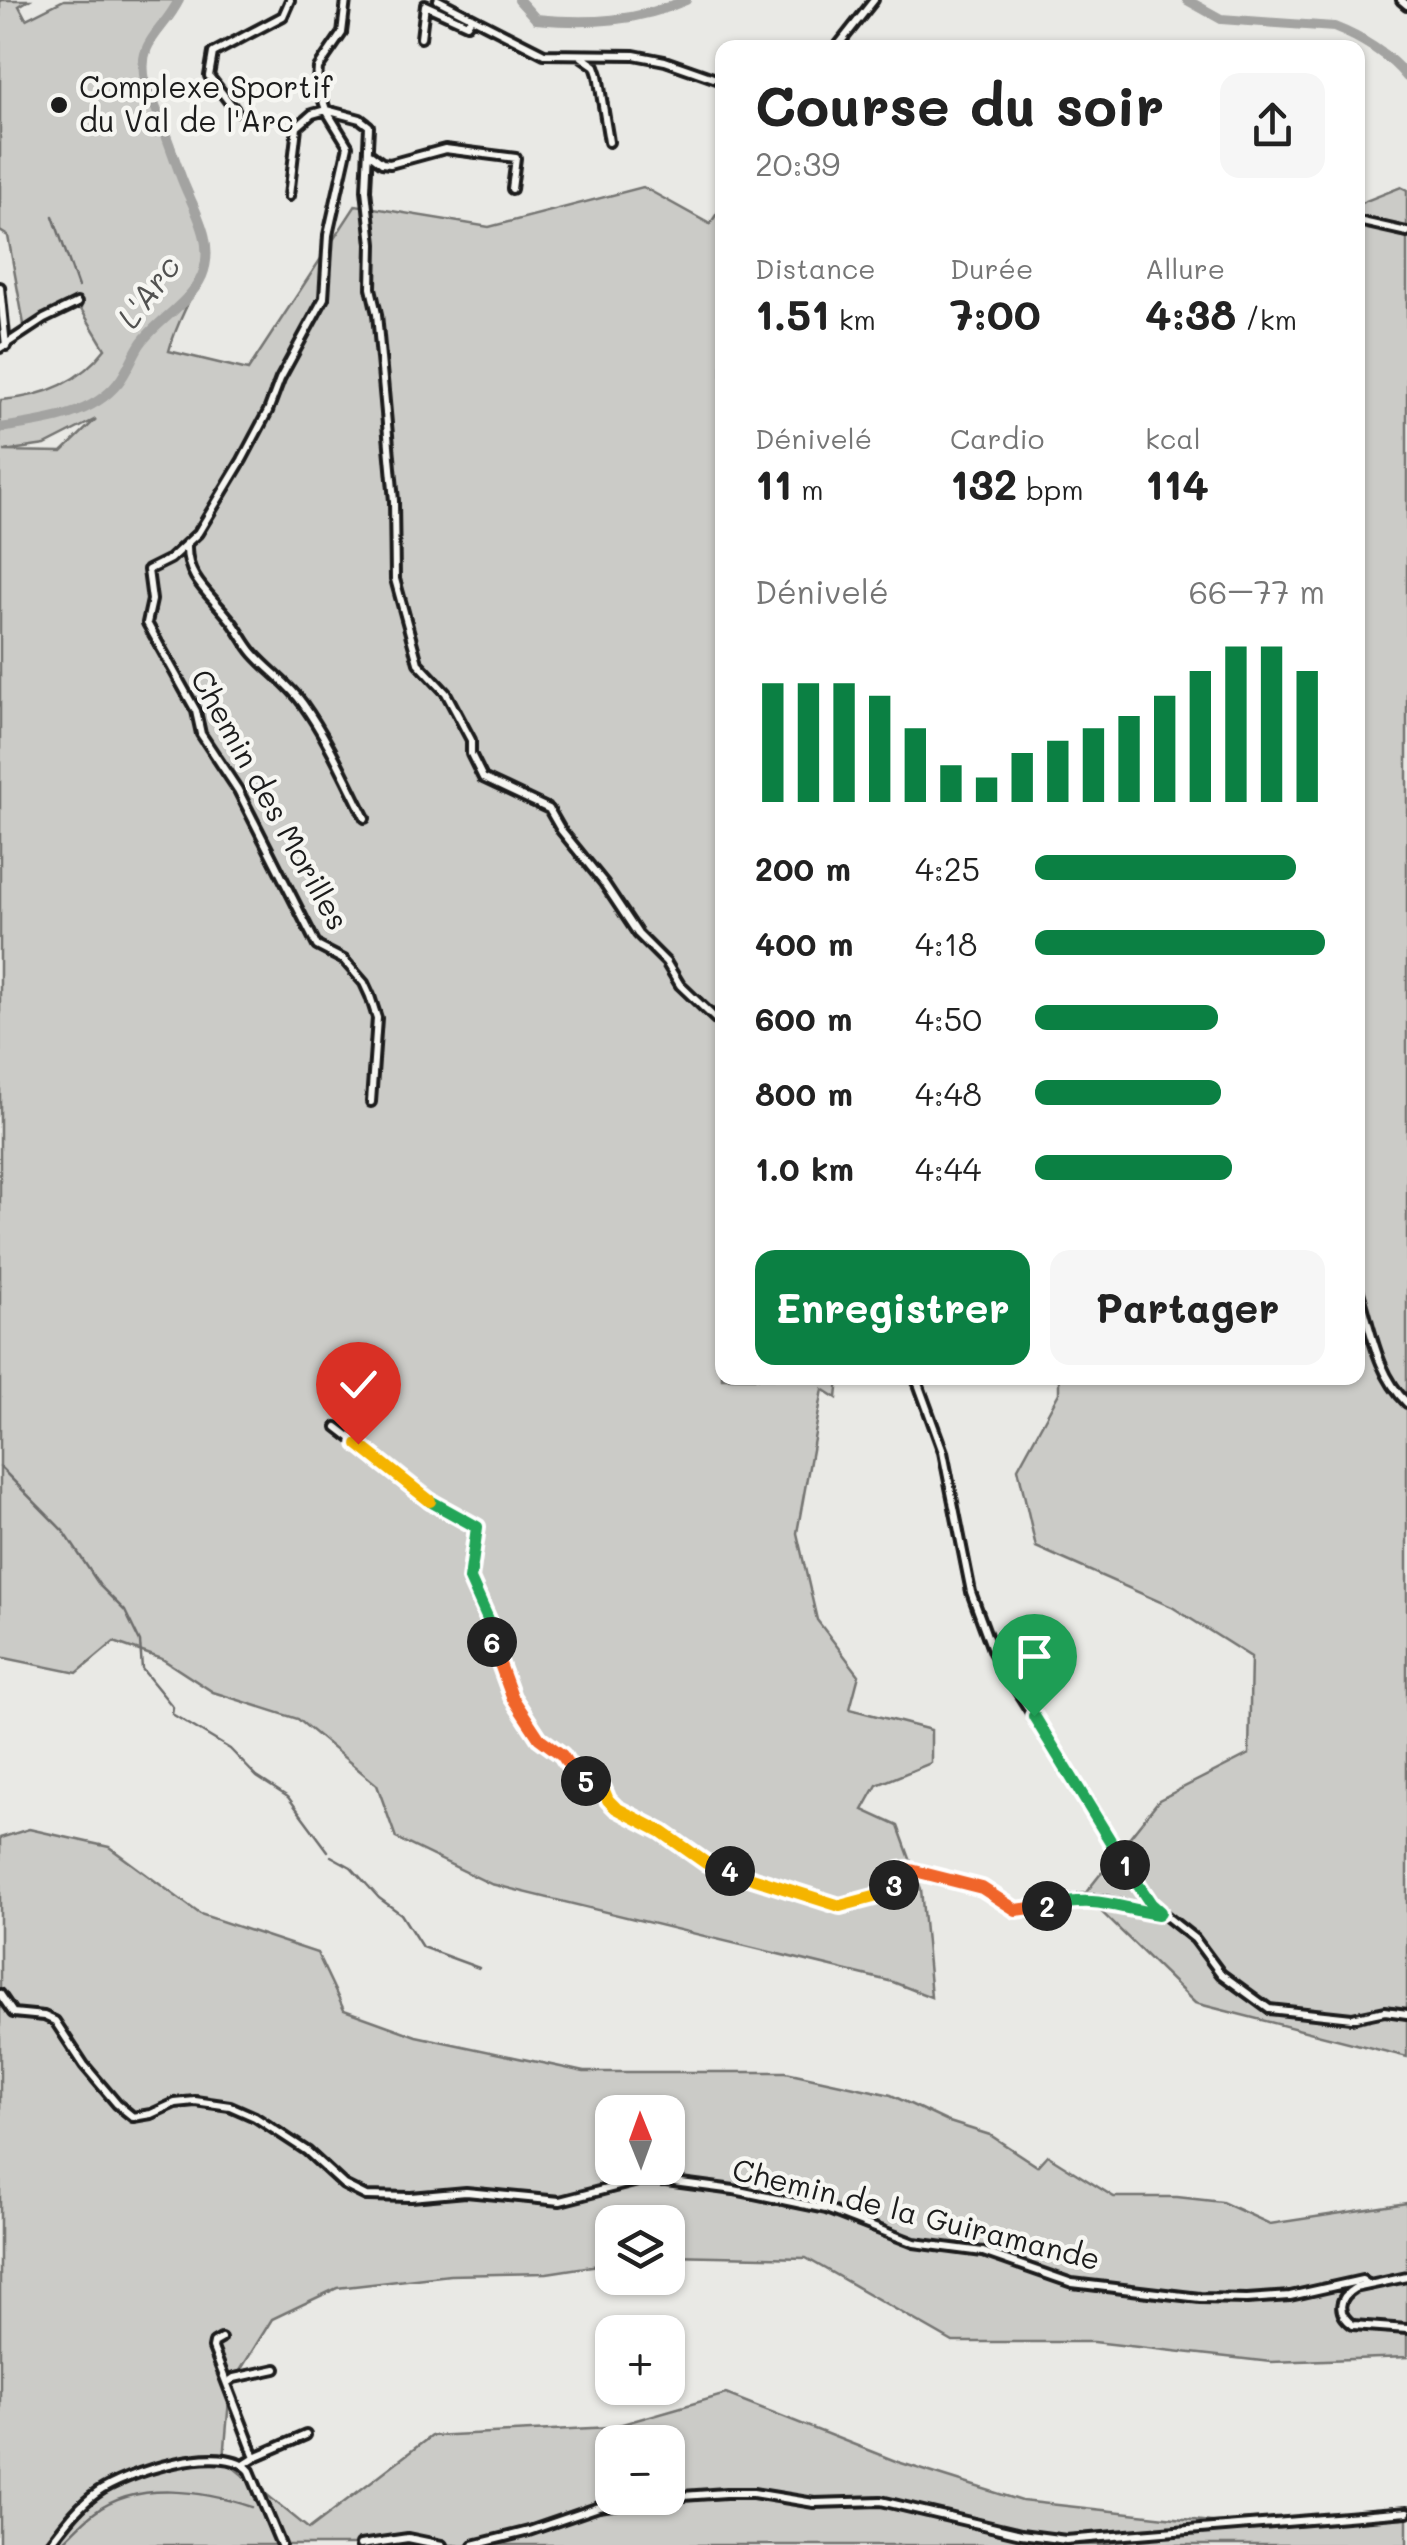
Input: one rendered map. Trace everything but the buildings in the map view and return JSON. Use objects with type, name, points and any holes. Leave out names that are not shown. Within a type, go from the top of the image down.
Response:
[{"type":"street","points":[[236,111],[209,76],[214,53],[284,16],[290,0]]},
{"type":"street","points":[[346,0],[342,33],[318,68],[317,82],[326,110],[348,146],[328,234],[324,298],[242,460],[187,545],[187,561],[192,576],[253,653],[281,677],[303,704],[365,818]]},
{"type":"street","points":[[438,0],[544,54],[649,58],[715,79]]},
{"type":"street","points":[[842,40],[874,0]]},
{"type":"street","points":[[421,38],[425,5],[467,24],[471,18]]},
{"type":"street","points":[[582,56],[595,66],[598,74],[609,142]]},
{"type":"street","points":[[289,196],[296,127],[312,114],[326,110],[360,119],[369,126],[366,190],[372,244],[371,288],[377,314],[394,501],[395,579],[418,664],[446,694],[471,740],[471,754],[483,778],[549,810],[638,934],[666,962],[680,985],[715,1019]]},
{"type":"street","points":[[370,153],[382,164],[446,149],[516,158],[512,189]]},
{"type":"street","points":[[1365,223],[1407,232]]},
{"type":"street","points":[[0,288],[3,347]]},
{"type":"street","points":[[3,347],[78,302]]},
{"type":"street","name":"Chemin des Morilles","points":[[187,545],[147,574],[152,600],[147,623],[192,704],[201,734],[238,790],[318,946],[344,960],[364,982],[377,1018],[371,1102]]},
{"type":"street","points":[[1365,1313],[1380,1364],[1407,1403]]},
{"type":"street","points":[[919,1385],[943,1452],[971,1592],[993,1652],[1151,1904],[1195,1939],[1222,1974],[1269,2009],[1352,2018],[1385,2011],[1407,2014]]},
{"type":"street","points":[[337,1427],[434,1506],[477,1527],[472,1586],[488,1616],[492,1648],[512,1697],[539,1738],[568,1761],[577,1778],[603,1788],[616,1808],[662,1832],[697,1858],[840,1906],[889,1893],[899,1870],[907,1869],[982,1888],[1016,1910],[1084,1899],[1160,1912]]},
{"type":"street","name":"Chemin de la Guiramande","points":[[0,1994],[13,2012],[54,2021],[84,2065],[125,2113],[135,2117],[175,2102],[194,2101],[242,2110],[306,2151],[344,2185],[366,2196],[466,2192],[560,2201],[638,2181],[666,2180],[826,2209],[914,2243],[983,2252],[1072,2283],[1229,2300],[1278,2298],[1362,2280],[1370,2284]]},
{"type":"street","points":[[1342,2298],[1355,2288],[1407,2277]]},
{"type":"street","points":[[1332,2286],[1342,2298],[1341,2313],[1352,2325],[1407,2329]]},
{"type":"street","points":[[221,2339],[214,2342],[213,2348],[255,2457]]},
{"type":"street","points":[[227,2383],[276,2369]]},
{"type":"street","points":[[244,2464],[306,2435]]},
{"type":"street","points":[[50,2545],[78,2508],[101,2490],[128,2476],[212,2458],[229,2458],[244,2464],[281,2545]]},
{"type":"street","points":[[685,2496],[753,2493],[814,2504],[881,2500],[1021,2534],[1066,2540],[1407,2512]]},
{"type":"street","points":[[472,2545],[595,2508]]},
{"type":"street","points":[[360,2545],[408,2538],[442,2545]]},
{"type":"shaded area","points":[[0,0],[29,0],[19,6],[26,19],[64,0],[179,0],[148,47],[143,68],[203,236],[201,270],[169,351],[248,370],[356,205],[489,227],[643,187],[710,224],[715,216],[715,1385],[838,1385],[837,1398],[823,1389],[797,1533],[817,1620],[859,1675],[850,1709],[931,1730],[931,1763],[877,1785],[863,1810],[898,1826],[921,1889],[931,1997],[893,1982],[491,1884],[396,1838],[377,1785],[298,1719],[213,1692],[162,1659],[114,1642],[77,1673],[0,1657],[0,404],[1,400],[31,396],[59,386],[84,371],[105,349],[78,304],[25,330],[8,236],[0,231]],"holes":[[[96,419],[62,452],[4,451],[45,445]]]},
{"type":"shaded area","points":[[1401,187],[1407,190],[1407,2057],[1195,2003],[1084,1895],[1159,1800],[1249,1754],[1251,1657],[1172,1607],[1036,1547],[1018,1468],[1059,1393],[1059,1385],[1365,1385],[1365,201]]},
{"type":"shaded area","points":[[29,1829],[109,1847],[200,1914],[317,1953],[344,2010],[416,2036],[584,2072],[786,2072],[891,2095],[946,2121],[990,2135],[1037,2166],[1047,2155],[1114,2197],[1222,2202],[1270,2224],[1407,2203],[1407,2357],[1271,2362],[1094,2342],[953,2342],[806,2258],[685,2255],[685,2205],[595,2205],[595,2266],[547,2273],[450,2275],[337,2288],[272,2319],[230,2387],[224,2460],[309,2529],[431,2436],[595,2428],[595,2515],[685,2515],[685,2425],[619,2425],[726,2394],[898,2462],[1022,2501],[1211,2522],[1349,2513],[1407,2514],[1407,2545],[0,2545],[0,1838]]},
{"type":"waterway","name":"L'Arc","points":[[0,428],[64,416],[94,404],[121,378],[141,343],[190,295],[202,276],[206,263],[205,236],[143,67],[148,46],[179,0]]},
{"type":"waterway","name":"L'Arc","points":[[519,0],[536,19],[575,21],[631,17],[686,0]]},
{"type":"waterway","name":"L'Arc","points":[[1187,0],[1221,19],[1334,27],[1361,40]]},
{"type":"waterway","name":"L'Arc","points":[[1365,43],[1407,77]]},
{"type":"waterway","points":[[53,216],[78,287]]},
{"type":"waterway","points":[[0,1467],[65,1533],[100,1586],[125,1611],[140,1642],[142,1669],[173,1707],[172,1714],[230,1749],[257,1777],[288,1797],[328,1851]]},
{"type":"waterway","points":[[331,1856],[351,1867],[379,1898],[401,1914],[422,1947],[479,1968]]},
{"type":"waterway","points":[[60,2545],[94,2513],[111,2503],[151,2492],[193,2493],[252,2507]]},
{"type":"place","name":"Complexe Sportif du Val de l'Arc","points":[[59,105]]},
{"type":"route","points":[[358,1444],[434,1506],[477,1527],[472,1586],[488,1616],[492,1648],[512,1697],[539,1738],[568,1761],[577,1778],[603,1788],[616,1808],[662,1832],[706,1863],[840,1906],[889,1893],[899,1870],[907,1869],[982,1888],[1016,1910],[1084,1899],[1158,1914],[1101,1829],[1034,1716]]}]
